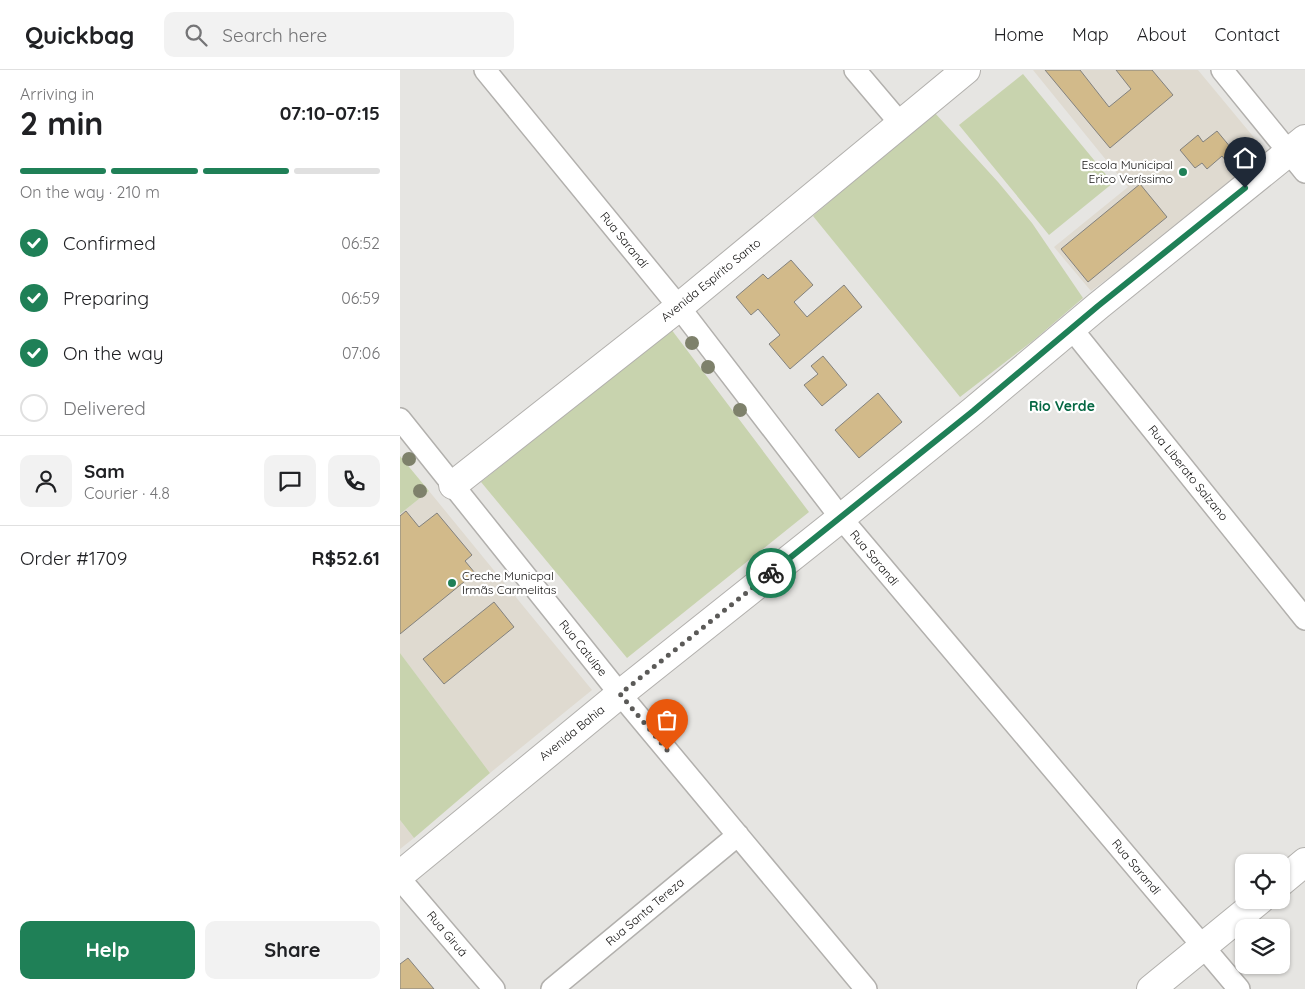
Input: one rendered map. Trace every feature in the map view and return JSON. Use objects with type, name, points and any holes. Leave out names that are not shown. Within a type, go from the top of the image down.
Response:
[{"type":"street","name":"Rua Sarandí","points":[[485,70],[679,307],[840,518],[1239,989]]},
{"type":"street","points":[[855,70],[900,123]]},
{"type":"street","name":"Avenida Espírito Santo","points":[[453,485],[679,307],[966,70]]},
{"type":"street","points":[[1222,70],[1300,154]]},
{"type":"street","name":"Avenida Bahia","points":[[400,877],[620,694],[973,411],[1071,328],[1300,154]]},
{"type":"street","name":"Rua Liberato Salzano","points":[[1071,328],[1305,619]]},
{"type":"street","name":"Rua Catuípe","points":[[400,419],[620,694],[738,835],[857,986]]},
{"type":"street","name":"Rua Santa Tereza","points":[[552,989],[738,835]]},
{"type":"street","points":[[1290,874],[1305,862]]},
{"type":"street","name":"Rua Giruá","points":[[400,877],[494,989]]},
{"type":"street","points":[[1151,989],[1249,909]]},
{"type":"shaded area","name":"Escola Municipal Erico Veríssimo","points":[[1033,70],[1198,70],[1271,158],[1091,291],[1054,247],[1128,187]]},
{"type":"shaded area","name":"Creche Municpal Irmãs Carmelitas","points":[[429,491],[592,690],[490,773],[400,653],[400,514]]},
{"type":"shaded area","points":[[400,820],[414,838],[400,849]]},
{"type":"green space","points":[[1023,74],[1113,183],[1049,235],[959,125]]},
{"type":"green space","points":[[934,112],[998,182],[1032,223],[1083,298],[1034,340],[960,397],[813,216]]},
{"type":"green space","points":[[671,329],[809,512],[627,658],[481,482]]},
{"type":"green space","points":[[400,456],[429,491],[400,514]]},
{"type":"green space","points":[[400,653],[490,773],[414,838],[400,820]]},
{"type":"building","points":[[1045,70],[1080,70],[1109,107],[1131,89],[1116,70],[1152,70],[1173,95],[1110,148]]},
{"type":"building","points":[[1217,131],[1236,154],[1227,162],[1222,156],[1207,169],[1202,163],[1195,168],[1180,150],[1198,135],[1203,142]]},
{"type":"building","points":[[1140,184],[1167,217],[1088,282],[1061,249]]},
{"type":"building","points":[[791,260],[813,285],[794,302],[807,317],[844,285],[862,307],[790,369],[769,344],[780,335],[758,309],[751,315],[736,297],[763,274],[768,279]]},
{"type":"building","points":[[823,356],[847,385],[822,406],[804,385],[818,374],[811,366]]},
{"type":"building","points":[[878,393],[902,422],[859,458],[835,430]]},
{"type":"building","points":[[406,511],[419,527],[437,513],[472,555],[465,561],[475,573],[400,634],[400,516]]},
{"type":"building","points":[[494,602],[514,627],[444,684],[423,659]]},
{"type":"building","points":[[408,958],[434,989],[400,989],[400,964]]},
{"type":"way so far","points":[[667,750],[620,694],[771,573]]},
{"type":"place","name":"Escola Municipal Erico Veríssimo","points":[[1183,172]]},
{"type":"place","name":"Creche Municpal Irmãs Carmelitas","points":[[452,583]]},
{"type":"district","name":"Rio Verde","points":[[1062,406]]},
{"type":"route","points":[[771,573],[973,411],[1098,306],[1245,188]]}]
